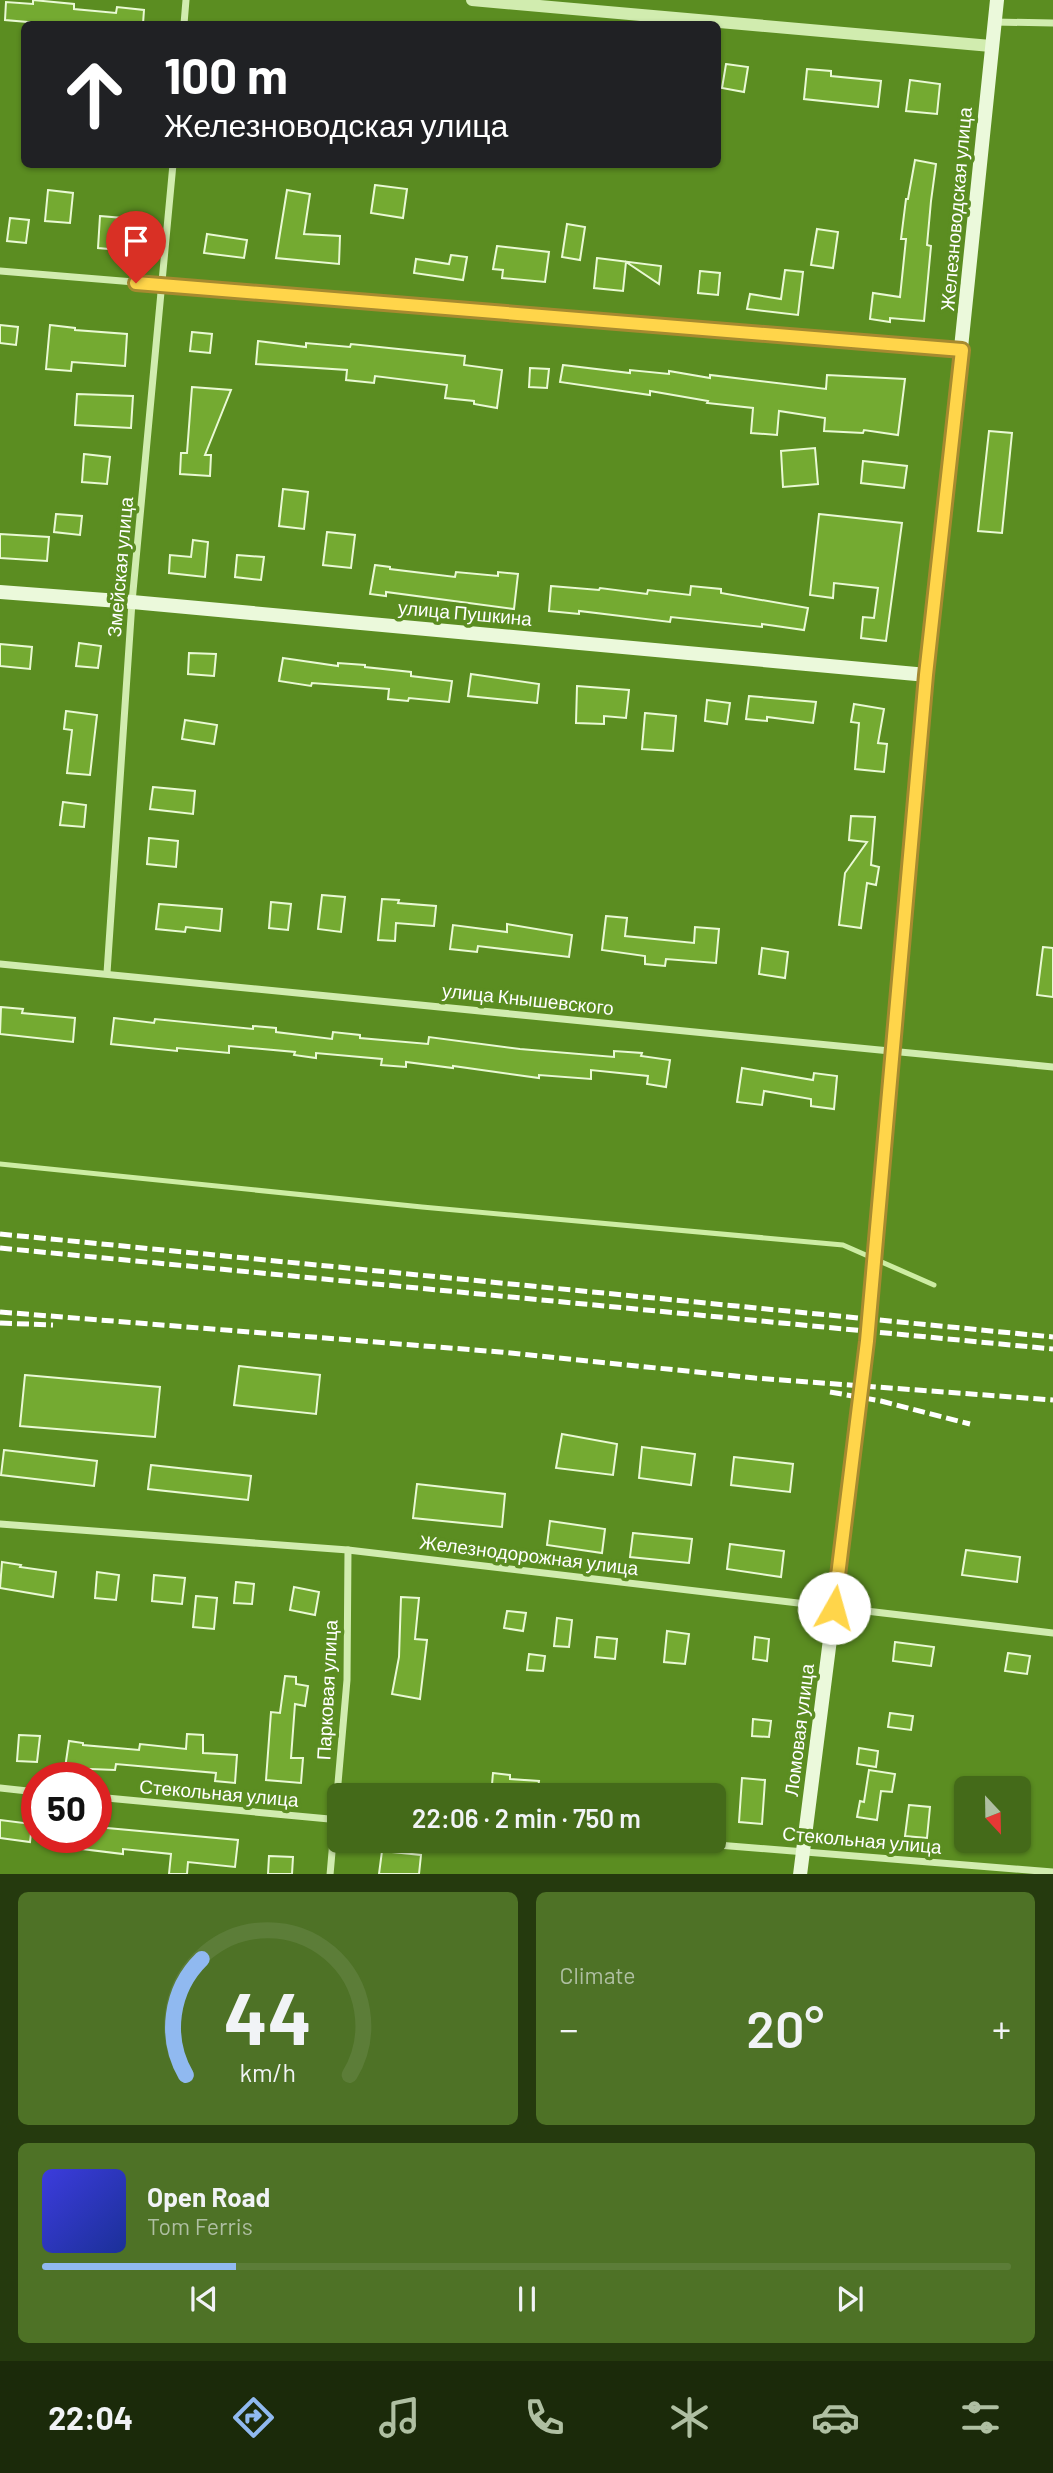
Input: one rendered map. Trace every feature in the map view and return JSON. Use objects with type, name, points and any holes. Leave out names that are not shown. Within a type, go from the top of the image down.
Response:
[{"type":"main road","name":"Железноводская улица","points":[[867,1341],[926,675],[997,0]]},
{"type":"main road","name":"улица Пушкина","points":[[0,592],[926,675]]},
{"type":"main road","name":"Ломовая улица","points":[[800,1874],[867,1341]]},
{"type":"street","points":[[184,21],[186,0]]},
{"type":"street","points":[[472,0],[709,21]]},
{"type":"street","points":[[721,22],[991,46]]},
{"type":"street","points":[[994,22],[1053,23]]},
{"type":"street","name":"Змейская улица","points":[[107,973],[132,602],[173,168]]},
{"type":"street","points":[[0,271],[962,350]]},
{"type":"street","name":"улица Кнышевского","points":[[0,964],[1053,1067]]},
{"type":"street","name":"Железнодорожная улица","points":[[0,1524],[348,1550],[1053,1633]]},
{"type":"street","name":"Парковая улица","points":[[339,1783],[347,1680],[348,1550]]},
{"type":"street","points":[[0,1788],[21,1790]]},
{"type":"street","name":"Стекольная улица","points":[[112,1798],[327,1818]]},
{"type":"street","name":"Стекольная улица","points":[[726,1846],[1053,1872]]},
{"type":"street","name":"Парковая улица","points":[[330,1874],[332,1853]]},
{"type":"building","points":[[33,0],[74,4],[74,9],[116,13],[117,7],[144,10],[143,21],[5,20],[6,2],[33,4]]},
{"type":"building","points":[[726,64],[748,67],[744,92],[722,88]]},
{"type":"building","points":[[807,69],[831,71],[831,76],[881,81],[878,107],[804,99]]},
{"type":"building","points":[[910,80],[940,84],[937,114],[906,111]]},
{"type":"building","points":[[915,160],[936,164],[927,245],[931,246],[924,321],[890,318],[890,322],[870,319],[873,293],[900,297],[906,239],[901,239]]},
{"type":"building","points":[[375,185],[407,189],[403,218],[371,213]]},
{"type":"building","points":[[48,190],[73,193],[70,223],[45,221]]},
{"type":"building","points":[[287,190],[310,194],[304,234],[340,236],[339,264],[276,258]]},
{"type":"building","points":[[100,216],[123,218],[120,250],[98,248]]},
{"type":"building","points":[[10,218],[29,220],[26,243],[7,241]]},
{"type":"building","points":[[567,224],[585,227],[580,260],[562,257]]},
{"type":"building","points":[[817,229],[838,232],[833,268],[811,265]]},
{"type":"building","points":[[207,234],[247,240],[244,258],[204,253]]},
{"type":"building","points":[[497,246],[549,252],[545,282],[502,278],[503,270],[493,269]]},
{"type":"building","points":[[451,255],[467,257],[463,280],[414,273],[416,259],[449,264]]},
{"type":"building","points":[[597,258],[661,266],[659,284],[626,262],[623,291],[594,288]]},
{"type":"building","points":[[785,270],[803,272],[798,315],[747,309],[750,294],[781,299]]},
{"type":"building","points":[[700,271],[720,273],[718,295],[698,293]]},
{"type":"building","points":[[0,325],[18,327],[16,345],[0,343]]},
{"type":"building","points":[[50,325],[127,334],[125,366],[72,362],[71,371],[46,369]]},
{"type":"building","points":[[192,332],[212,334],[210,353],[190,351]]},
{"type":"building","points":[[258,341],[306,347],[306,343],[350,347],[351,344],[465,356],[464,365],[502,370],[497,408],[474,404],[474,401],[445,398],[447,385],[375,376],[374,383],[346,380],[347,370],[256,364]]},
{"type":"building","points":[[563,365],[630,373],[630,370],[669,374],[669,371],[710,378],[710,375],[826,389],[827,375],[905,379],[898,435],[864,430],[863,433],[824,431],[825,418],[779,411],[777,435],[751,433],[753,408],[707,403],[708,401],[650,391],[650,395],[560,382]]},
{"type":"building","points":[[530,368],[549,369],[547,388],[529,387]]},
{"type":"building","points":[[192,387],[231,390],[205,455],[211,455],[210,476],[180,474],[181,453],[187,453]]},
{"type":"building","points":[[77,394],[133,396],[131,428],[75,425]]},
{"type":"building","points":[[989,431],[1012,433],[1002,533],[978,531]]},
{"type":"building","points":[[815,448],[818,484],[783,487],[781,451]]},
{"type":"building","points":[[84,454],[110,457],[107,484],[82,482]]},
{"type":"building","points":[[863,461],[907,466],[904,488],[861,483]]},
{"type":"building","points":[[283,489],[308,492],[304,529],[279,526]]},
{"type":"building","points":[[56,514],[82,516],[80,535],[54,532]]},
{"type":"building","points":[[819,514],[902,523],[886,641],[861,638],[863,617],[874,618],[878,588],[834,583],[833,598],[810,595]]},
{"type":"building","points":[[327,532],[355,535],[351,568],[323,565]]},
{"type":"building","points":[[0,534],[49,537],[47,561],[0,558]]},
{"type":"building","points":[[193,540],[208,542],[205,577],[169,573],[170,555],[191,557]]},
{"type":"building","points":[[237,555],[264,557],[261,580],[235,577]]},
{"type":"building","points":[[375,565],[455,577],[456,572],[498,576],[498,572],[518,574],[514,609],[386,592],[386,596],[370,594]]},
{"type":"building","points":[[551,586],[647,594],[648,590],[690,595],[691,586],[721,589],[721,593],[808,608],[804,630],[671,617],[670,622],[579,611],[579,614],[549,611]]},
{"type":"building","points":[[79,643],[101,646],[98,668],[76,666]]},
{"type":"building","points":[[0,644],[32,647],[30,669],[0,666]]},
{"type":"building","points":[[189,653],[216,654],[214,676],[188,674]]},
{"type":"building","points":[[283,658],[338,666],[338,663],[365,665],[411,672],[411,676],[452,681],[449,702],[388,699],[389,689],[312,683],[311,686],[279,681]]},
{"type":"building","points":[[471,674],[539,684],[537,703],[468,696]]},
{"type":"building","points":[[577,686],[629,690],[626,718],[604,716],[604,724],[576,723]]},
{"type":"building","points":[[749,696],[816,702],[813,723],[767,717],[767,721],[746,719]]},
{"type":"building","points":[[707,700],[730,703],[727,724],[705,721]]},
{"type":"building","points":[[854,704],[884,709],[878,743],[887,744],[884,772],[855,769],[859,723],[851,722]]},
{"type":"building","points":[[66,711],[97,715],[90,775],[67,773],[72,730],[64,729]]},
{"type":"building","points":[[645,713],[676,716],[673,751],[642,749]]},
{"type":"building","points":[[185,720],[217,725],[214,744],[182,739]]},
{"type":"building","points":[[153,787],[195,791],[193,814],[150,809]]},
{"type":"building","points":[[63,802],[86,805],[84,827],[60,825]]},
{"type":"building","points":[[851,816],[875,817],[871,865],[879,867],[876,885],[867,883],[861,928],[839,925],[845,873],[867,842],[849,840]]},
{"type":"building","points":[[149,838],[178,841],[176,867],[147,864]]},
{"type":"building","points":[[322,895],[345,897],[341,932],[318,929]]},
{"type":"building","points":[[382,899],[436,906],[434,926],[396,923],[395,941],[378,940]]},
{"type":"building","points":[[271,902],[291,904],[288,930],[269,928]]},
{"type":"building","points":[[159,904],[222,909],[220,931],[186,927],[185,932],[156,929]]},
{"type":"building","points":[[606,916],[627,918],[625,936],[694,943],[695,927],[719,929],[716,963],[666,959],[665,966],[645,964],[645,956],[602,950]]},
{"type":"building","points":[[507,924],[572,935],[569,957],[478,946],[477,952],[450,949],[453,925],[507,932]]},
{"type":"building","points":[[1043,947],[1053,948],[1053,997],[1037,995]]},
{"type":"building","points":[[762,948],[788,952],[785,978],[759,974]]},
{"type":"building","points":[[1,1007],[23,1009],[22,1013],[75,1018],[73,1042],[0,1034]]},
{"type":"building","points":[[114,1018],[154,1023],[155,1019],[253,1029],[253,1026],[276,1028],[276,1032],[332,1039],[333,1032],[360,1035],[360,1038],[428,1044],[429,1037],[520,1049],[614,1057],[614,1051],[642,1053],[641,1056],[670,1060],[666,1087],[647,1084],[648,1076],[591,1070],[591,1079],[539,1075],[539,1078],[406,1062],[406,1067],[381,1065],[382,1059],[316,1053],[316,1058],[294,1055],[295,1052],[229,1046],[229,1053],[177,1048],[177,1051],[111,1044]]},
{"type":"building","points":[[742,1068],[813,1080],[814,1073],[837,1076],[834,1109],[811,1106],[811,1099],[764,1091],[762,1105],[737,1102]]},
{"type":"building","points":[[239,1366],[320,1375],[316,1414],[234,1405]]},
{"type":"building","points":[[25,1375],[160,1387],[155,1437],[20,1426]]},
{"type":"building","points":[[562,1434],[617,1444],[613,1475],[556,1468]]},
{"type":"building","points":[[642,1447],[695,1454],[691,1485],[639,1478]]},
{"type":"building","points":[[4,1450],[97,1461],[94,1486],[1,1475]]},
{"type":"building","points":[[734,1457],[793,1464],[790,1492],[731,1485]]},
{"type":"building","points":[[151,1465],[251,1476],[248,1500],[148,1489]]},
{"type":"building","points":[[417,1484],[505,1494],[502,1527],[413,1518]]},
{"type":"building","points":[[550,1521],[605,1529],[602,1553],[547,1545]]},
{"type":"building","points":[[633,1533],[692,1539],[689,1563],[630,1557]]},
{"type":"building","points":[[730,1544],[784,1551],[781,1577],[727,1569]]},
{"type":"building","points":[[966,1550],[1020,1557],[1017,1582],[962,1575]]},
{"type":"building","points":[[2,1562],[56,1572],[53,1597],[0,1588]]},
{"type":"building","points":[[97,1572],[119,1575],[116,1600],[95,1598]]},
{"type":"building","points":[[154,1575],[185,1578],[182,1604],[152,1601]]},
{"type":"building","points":[[236,1582],[254,1584],[252,1604],[234,1603]]},
{"type":"building","points":[[294,1587],[319,1592],[315,1615],[290,1610]]},
{"type":"building","points":[[196,1596],[217,1598],[214,1629],[193,1627]]},
{"type":"building","points":[[401,1597],[419,1598],[415,1639],[427,1640],[420,1699],[392,1694],[399,1657]]},
{"type":"building","points":[[507,1611],[526,1613],[523,1631],[504,1628]]},
{"type":"building","points":[[557,1618],[572,1620],[569,1647],[554,1646]]},
{"type":"building","points":[[667,1631],[689,1634],[685,1664],[664,1662]]},
{"type":"building","points":[[597,1637],[617,1639],[615,1659],[595,1657]]},
{"type":"building","points":[[755,1637],[769,1639],[767,1661],[753,1659]]},
{"type":"building","points":[[895,1642],[934,1647],[931,1666],[893,1661]]},
{"type":"building","points":[[1008,1653],[1030,1656],[1027,1674],[1005,1671]]},
{"type":"building","points":[[529,1654],[545,1656],[543,1671],[527,1670]]},
{"type":"building","points":[[285,1676],[296,1677],[296,1684],[308,1686],[305,1706],[295,1704],[291,1758],[303,1758],[301,1783],[266,1780],[271,1712],[280,1713]]},
{"type":"building","points":[[890,1713],[913,1716],[911,1730],[888,1727]]},
{"type":"building","points":[[753,1719],[771,1721],[769,1737],[752,1736]]},
{"type":"building","points":[[187,1734],[203,1735],[203,1753],[237,1755],[235,1783],[215,1781],[216,1773],[116,1764],[115,1770],[112,1770],[112,1762],[66,1762],[69,1741],[83,1745],[139,1750],[140,1744],[186,1749]]},
{"type":"building","points":[[19,1735],[40,1736],[37,1762],[17,1761]]},
{"type":"building","points":[[859,1748],[878,1751],[876,1767],[857,1764]]},
{"type":"building","points":[[869,1770],[895,1774],[892,1792],[881,1791],[877,1820],[857,1817],[860,1801],[864,1802]]},
{"type":"building","points":[[493,1773],[510,1775],[510,1779],[539,1781],[539,1783],[492,1783]]},
{"type":"building","points":[[742,1778],[765,1780],[762,1824],[739,1822]]},
{"type":"building","points":[[909,1805],[930,1807],[927,1838],[905,1836]]},
{"type":"building","points":[[0,1820],[21,1823],[21,1841],[0,1838]]},
{"type":"building","points":[[112,1828],[238,1840],[235,1867],[188,1862],[187,1874],[169,1874],[171,1854],[123,1849],[123,1854],[112,1853]]},
{"type":"building","points":[[382,1853],[421,1855],[419,1874],[379,1874]]},
{"type":"building","points":[[269,1856],[293,1857],[292,1874],[268,1874]]},
{"type":"waterway","points":[[0,1164],[422,1207],[843,1245],[934,1285]]},
{"type":"railway","points":[[0,1234],[1053,1337]]},
{"type":"railway","points":[[0,1248],[1053,1349]]},
{"type":"railway","points":[[0,1312],[500,1352],[755,1378],[1053,1400]]},
{"type":"railway","points":[[0,1323],[53,1325]]},
{"type":"railway","points":[[830,1392],[881,1401],[970,1424]]},
{"type":"route","points":[[136,283],[962,350],[926,675],[867,1341],[834,1608]]}]
